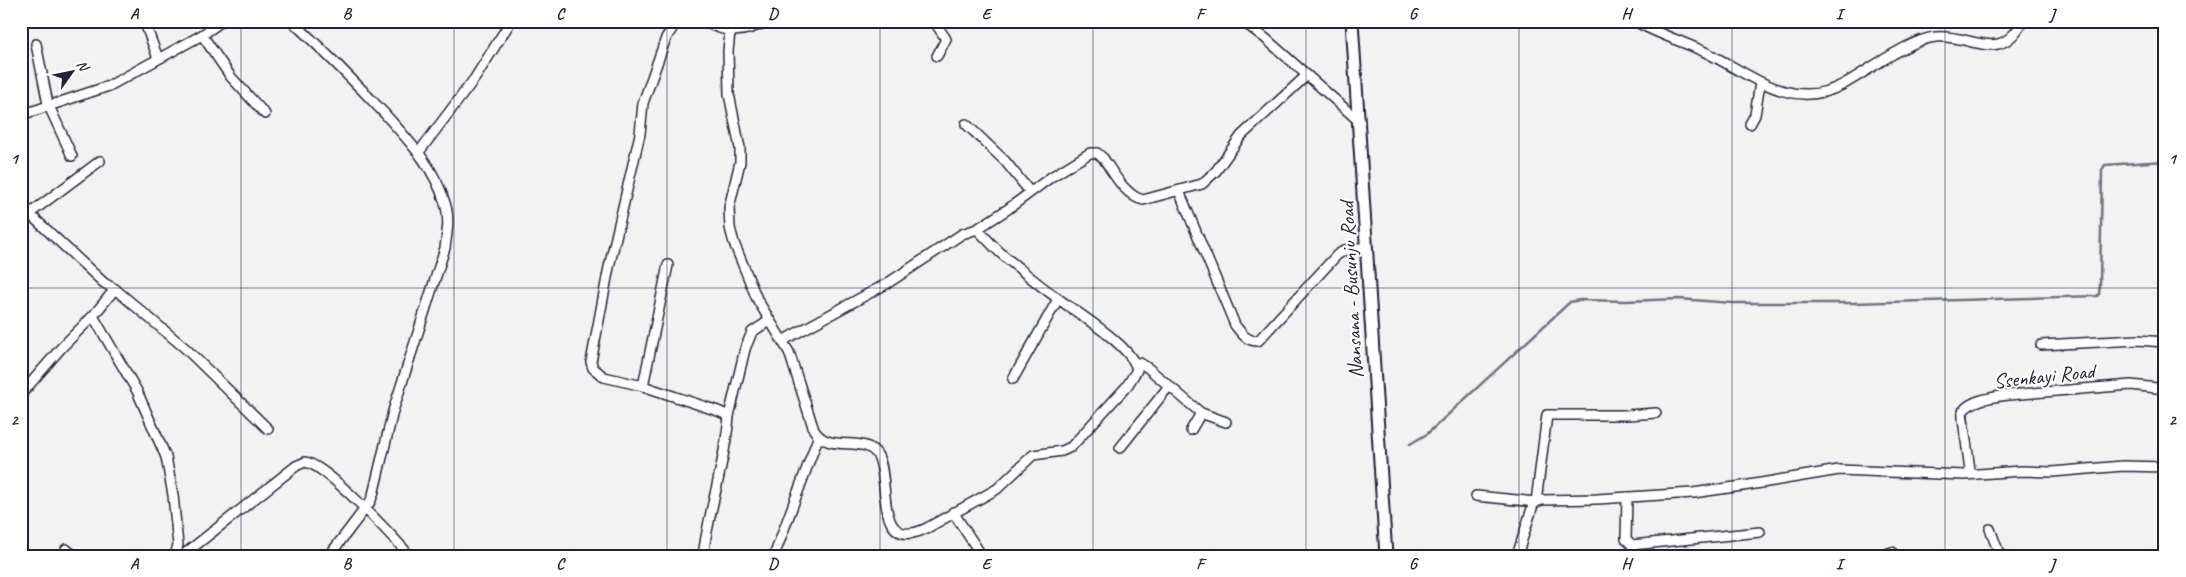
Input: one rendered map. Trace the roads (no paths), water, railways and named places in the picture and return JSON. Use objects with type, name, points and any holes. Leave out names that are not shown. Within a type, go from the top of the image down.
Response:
[{"type":"main road","name":"Nansana - Busunju Road","points":[[1352,21],[1368,247],[1386,556]]},
{"type":"street","points":[[144,21],[158,58]]},
{"type":"street","points":[[21,114],[109,86],[202,35],[222,21]]},
{"type":"street","points":[[292,21],[343,68],[419,152],[431,169],[446,205],[448,221],[445,248],[392,411],[376,486],[370,502],[329,556]]},
{"type":"street","points":[[419,152],[475,78],[511,21]]},
{"type":"street","points":[[677,21],[666,38],[643,103],[640,134],[609,267],[592,355],[593,368],[604,376],[643,386],[729,416]]},
{"type":"street","points":[[702,21],[730,32],[754,28],[768,21]]},
{"type":"street","points":[[934,21],[946,39],[937,56]]},
{"type":"street","points":[[1242,21],[1265,38],[1360,122]]},
{"type":"street","points":[[1635,21],[1706,52],[1760,83],[1788,94],[1807,95],[1824,92],[1845,83],[1922,40],[1948,37],[1991,45],[2002,44],[2010,40],[2023,21]]},
{"type":"street","points":[[730,32],[728,51],[729,94],[740,148],[740,162],[729,208],[730,228],[734,243],[757,299],[769,321],[784,340],[818,438],[836,444],[867,446],[877,455],[882,469],[886,509],[890,520],[898,531],[919,532],[997,489],[1033,455],[1062,451],[1072,447],[1134,377],[1137,370],[1135,363],[1121,346],[1008,259],[977,230]]},
{"type":"street","points":[[202,35],[231,77],[265,114]]},
{"type":"street","points":[[36,44],[48,104],[72,156]]},
{"type":"street","points":[[784,340],[888,283],[962,234],[977,230],[1008,210],[1030,192],[1090,153],[1098,153],[1133,197],[1142,200],[1202,184],[1216,171],[1241,136],[1306,76]]},
{"type":"street","points":[[1750,124],[1755,115],[1760,83]]},
{"type":"street","points":[[966,124],[1005,161],[1030,192]]},
{"type":"street","points":[[29,214],[100,161]]},
{"type":"street","points":[[1179,191],[1235,325],[1247,339],[1252,341],[1258,341],[1337,255],[1345,250],[1368,247]]},
{"type":"street","points":[[21,206],[104,283],[115,289],[185,348],[268,429]]},
{"type":"street","points":[[643,386],[668,265]]},
{"type":"street","points":[[21,415],[23,392],[62,347],[93,316],[115,289]]},
{"type":"street","points":[[1013,379],[1058,299]]},
{"type":"street","points":[[93,316],[138,391],[166,457],[173,495],[178,545],[175,556]]},
{"type":"street","points":[[703,556],[726,444],[729,416],[745,348],[752,332],[769,321]]},
{"type":"street","points":[[2041,345],[2138,340],[2165,342]]},
{"type":"street","points":[[1135,363],[1148,368],[1201,413],[1226,422]]},
{"type":"street","name":"Ssenkayi Road","points":[[1970,473],[1969,449],[1962,417],[1963,411],[1972,405],[2008,395],[2105,386],[2132,385],[2165,389]]},
{"type":"street","points":[[1120,448],[1169,386]]},
{"type":"street","points":[[1191,430],[1201,413]]},
{"type":"street","points":[[1517,556],[1536,502],[1547,415],[1656,413]]},
{"type":"street","points":[[774,556],[818,438]]},
{"type":"street","points":[[182,556],[301,463],[309,462],[364,508],[410,556]]},
{"type":"street","points":[[1476,496],[1536,502],[1693,493],[1839,470],[1945,474],[2052,472],[2124,466],[2165,467]]},
{"type":"street","points":[[1627,497],[1626,539],[1632,545],[1760,532]]},
{"type":"street","points":[[953,512],[982,556]]},
{"type":"street","points":[[1990,529],[2000,556]]},
{"type":"street","points":[[66,549],[74,556]]},
{"type":"street","points":[[1881,556],[1892,552]]},
{"type":"waterway","points":[[1410,444],[1427,434],[1570,302],[1580,300],[1679,299],[1732,303],[1853,303],[2097,296],[2100,285],[2102,170],[2105,165],[2165,161]]}]
